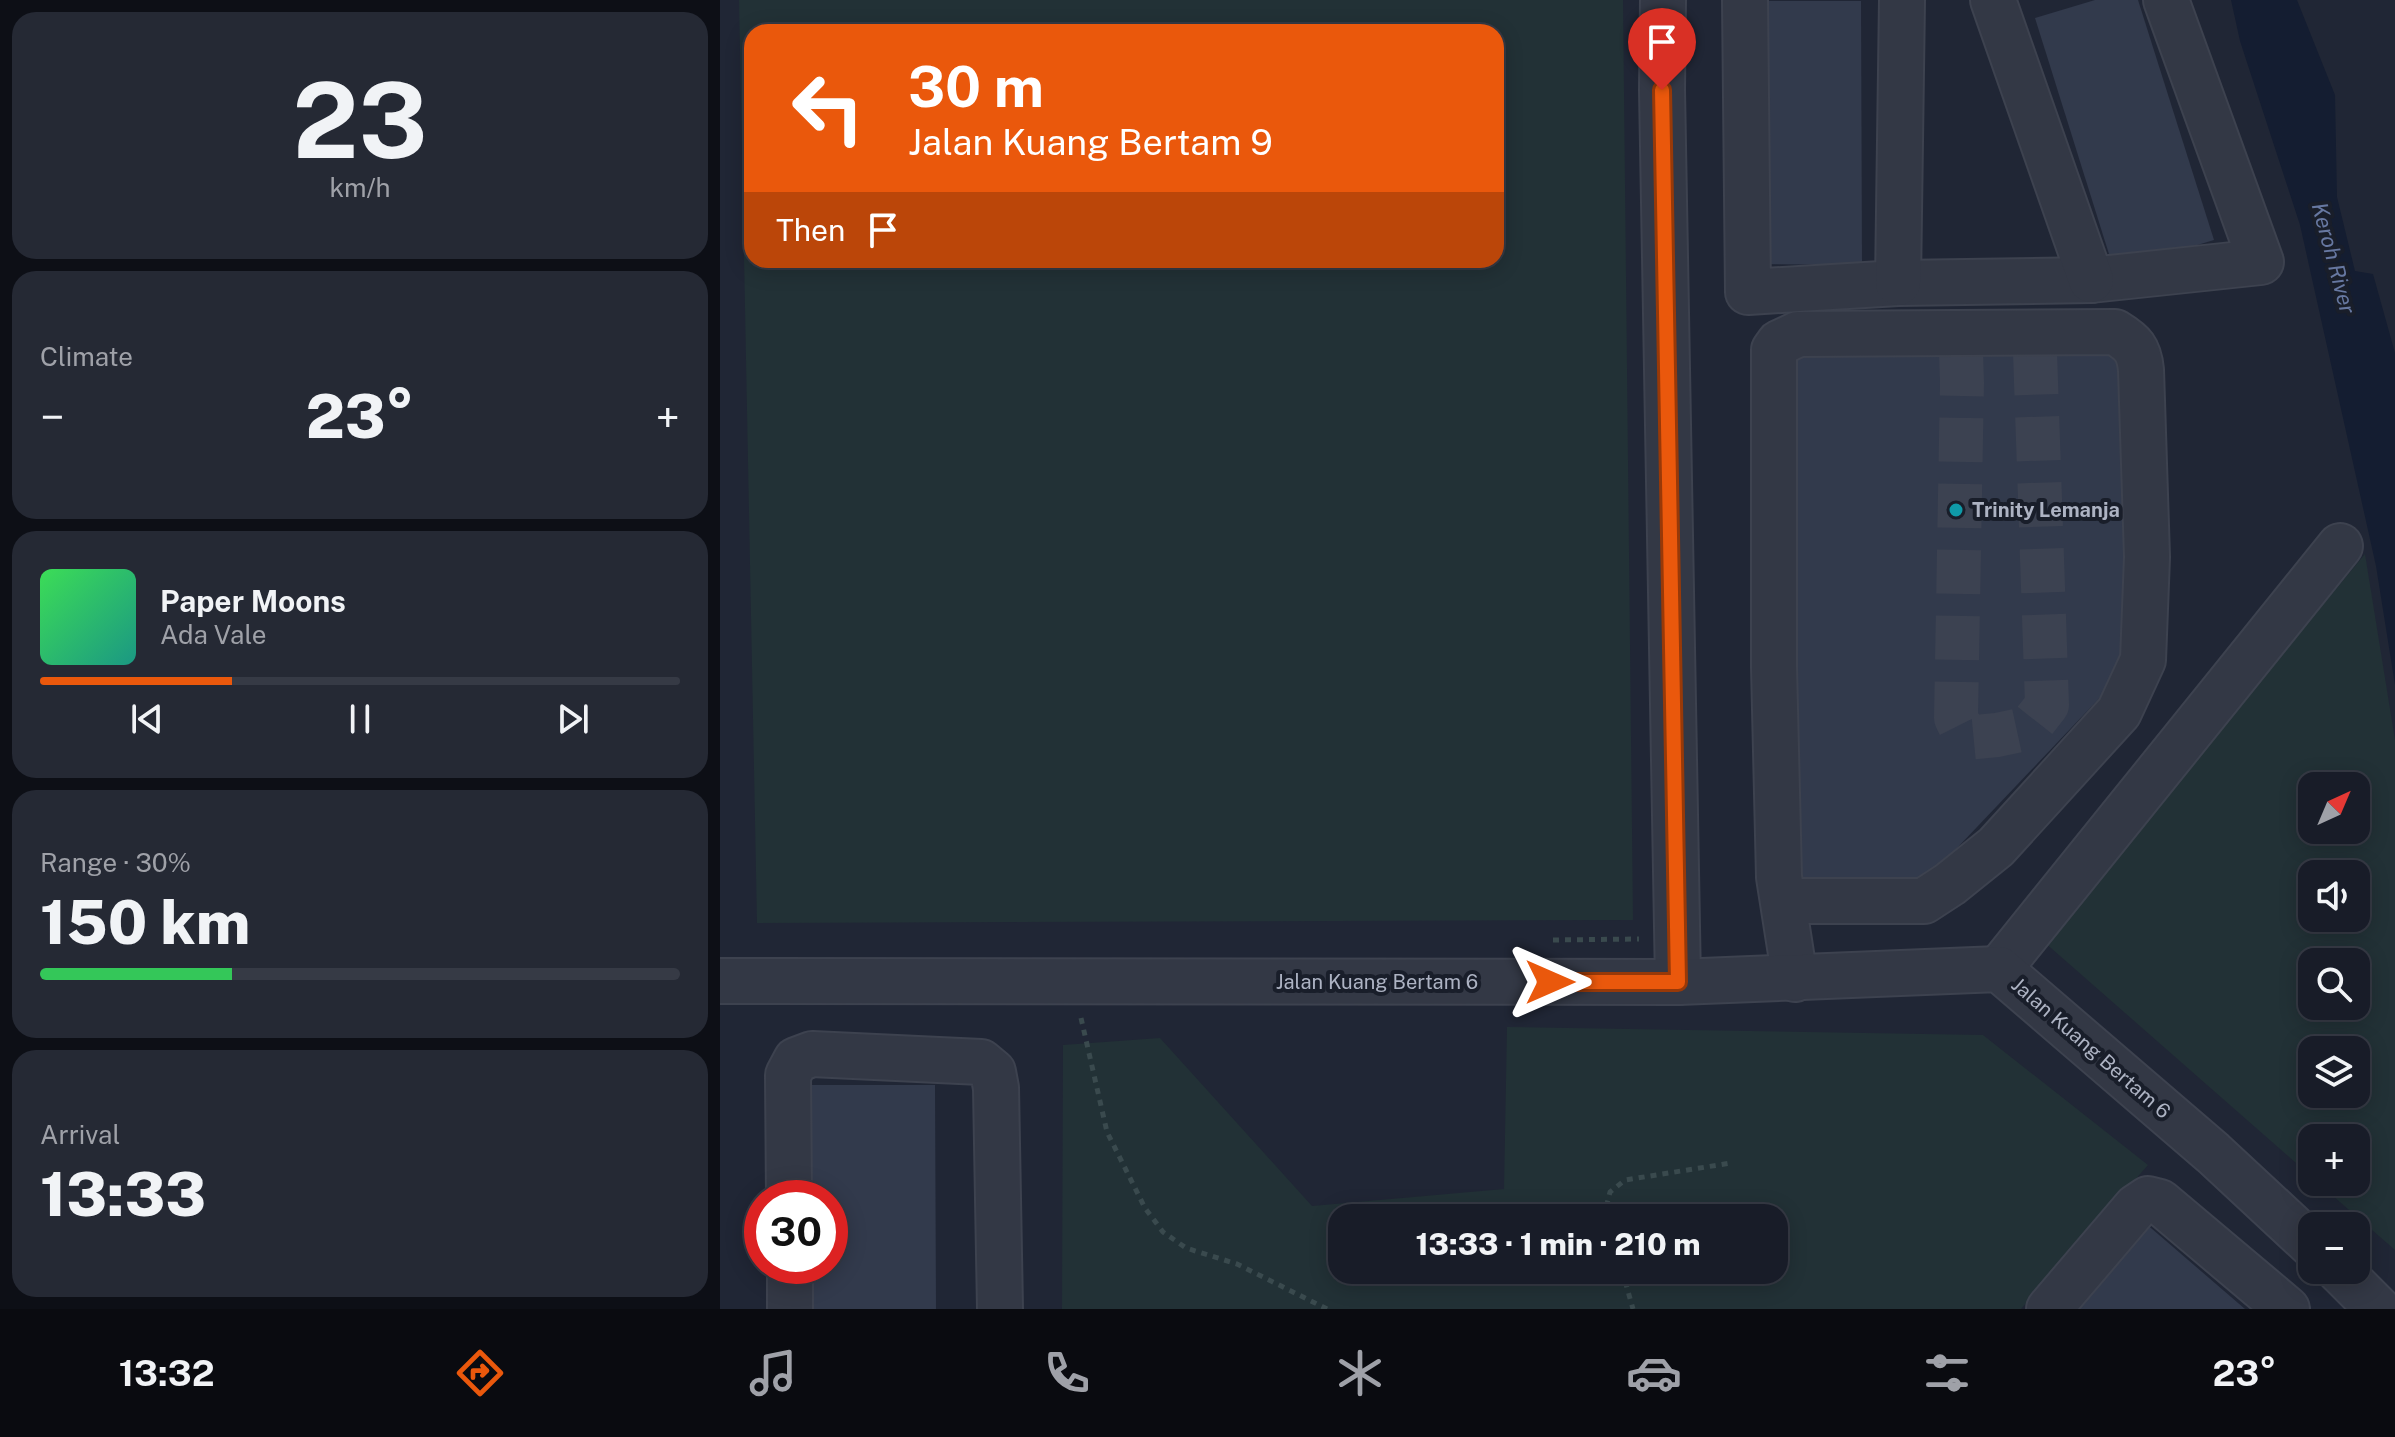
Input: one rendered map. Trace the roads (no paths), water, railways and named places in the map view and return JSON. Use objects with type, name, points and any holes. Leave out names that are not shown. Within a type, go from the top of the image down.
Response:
[{"type":"street","points":[[1663,0],[1678,982]]},
{"type":"street","points":[[1745,0],[1748,292],[1898,283],[2091,280],[2261,262],[2166,0]]},
{"type":"street","points":[[1898,283],[1902,0]]},
{"type":"street","points":[[1993,0],[2091,280]]},
{"type":"street","points":[[1783,901],[1924,901],[1996,847],[2119,712],[2143,660],[2147,557],[2139,353],[2133,342],[2115,332],[2035,341],[1960,342],[1798,334],[1779,343],[1774,350],[1774,667],[1779,877],[1795,979]]},
{"type":"street","points":[[1999,969],[2340,546]]},
{"type":"street","name":"Jalan Kuang Bertam 6","points":[[720,981],[1678,982],[1999,969],[2201,1143],[2298,1232]]},
{"type":"street","points":[[789,1180],[788,1075],[796,1060],[812,1054],[981,1062],[993,1072],[996,1088],[1000,1309]]},
{"type":"street","points":[[2049,1309],[2136,1207],[2148,1199],[2160,1202],[2287,1309]]},
{"type":"street","points":[[790,1284],[790,1309]]},
{"type":"water","name":"Keroh River","points":[[2231,0],[2297,0],[2335,95],[2337,197],[2355,271],[2373,274],[2395,353],[2395,685],[2376,566],[2300,225],[2240,41]]},
{"type":"tunnel","points":[[1961,352],[1956,718],[1966,738],[2029,728],[2047,705],[2035,352]]},
{"type":"place","name":"Trinity Lemanja","points":[[1956,510]]}]
